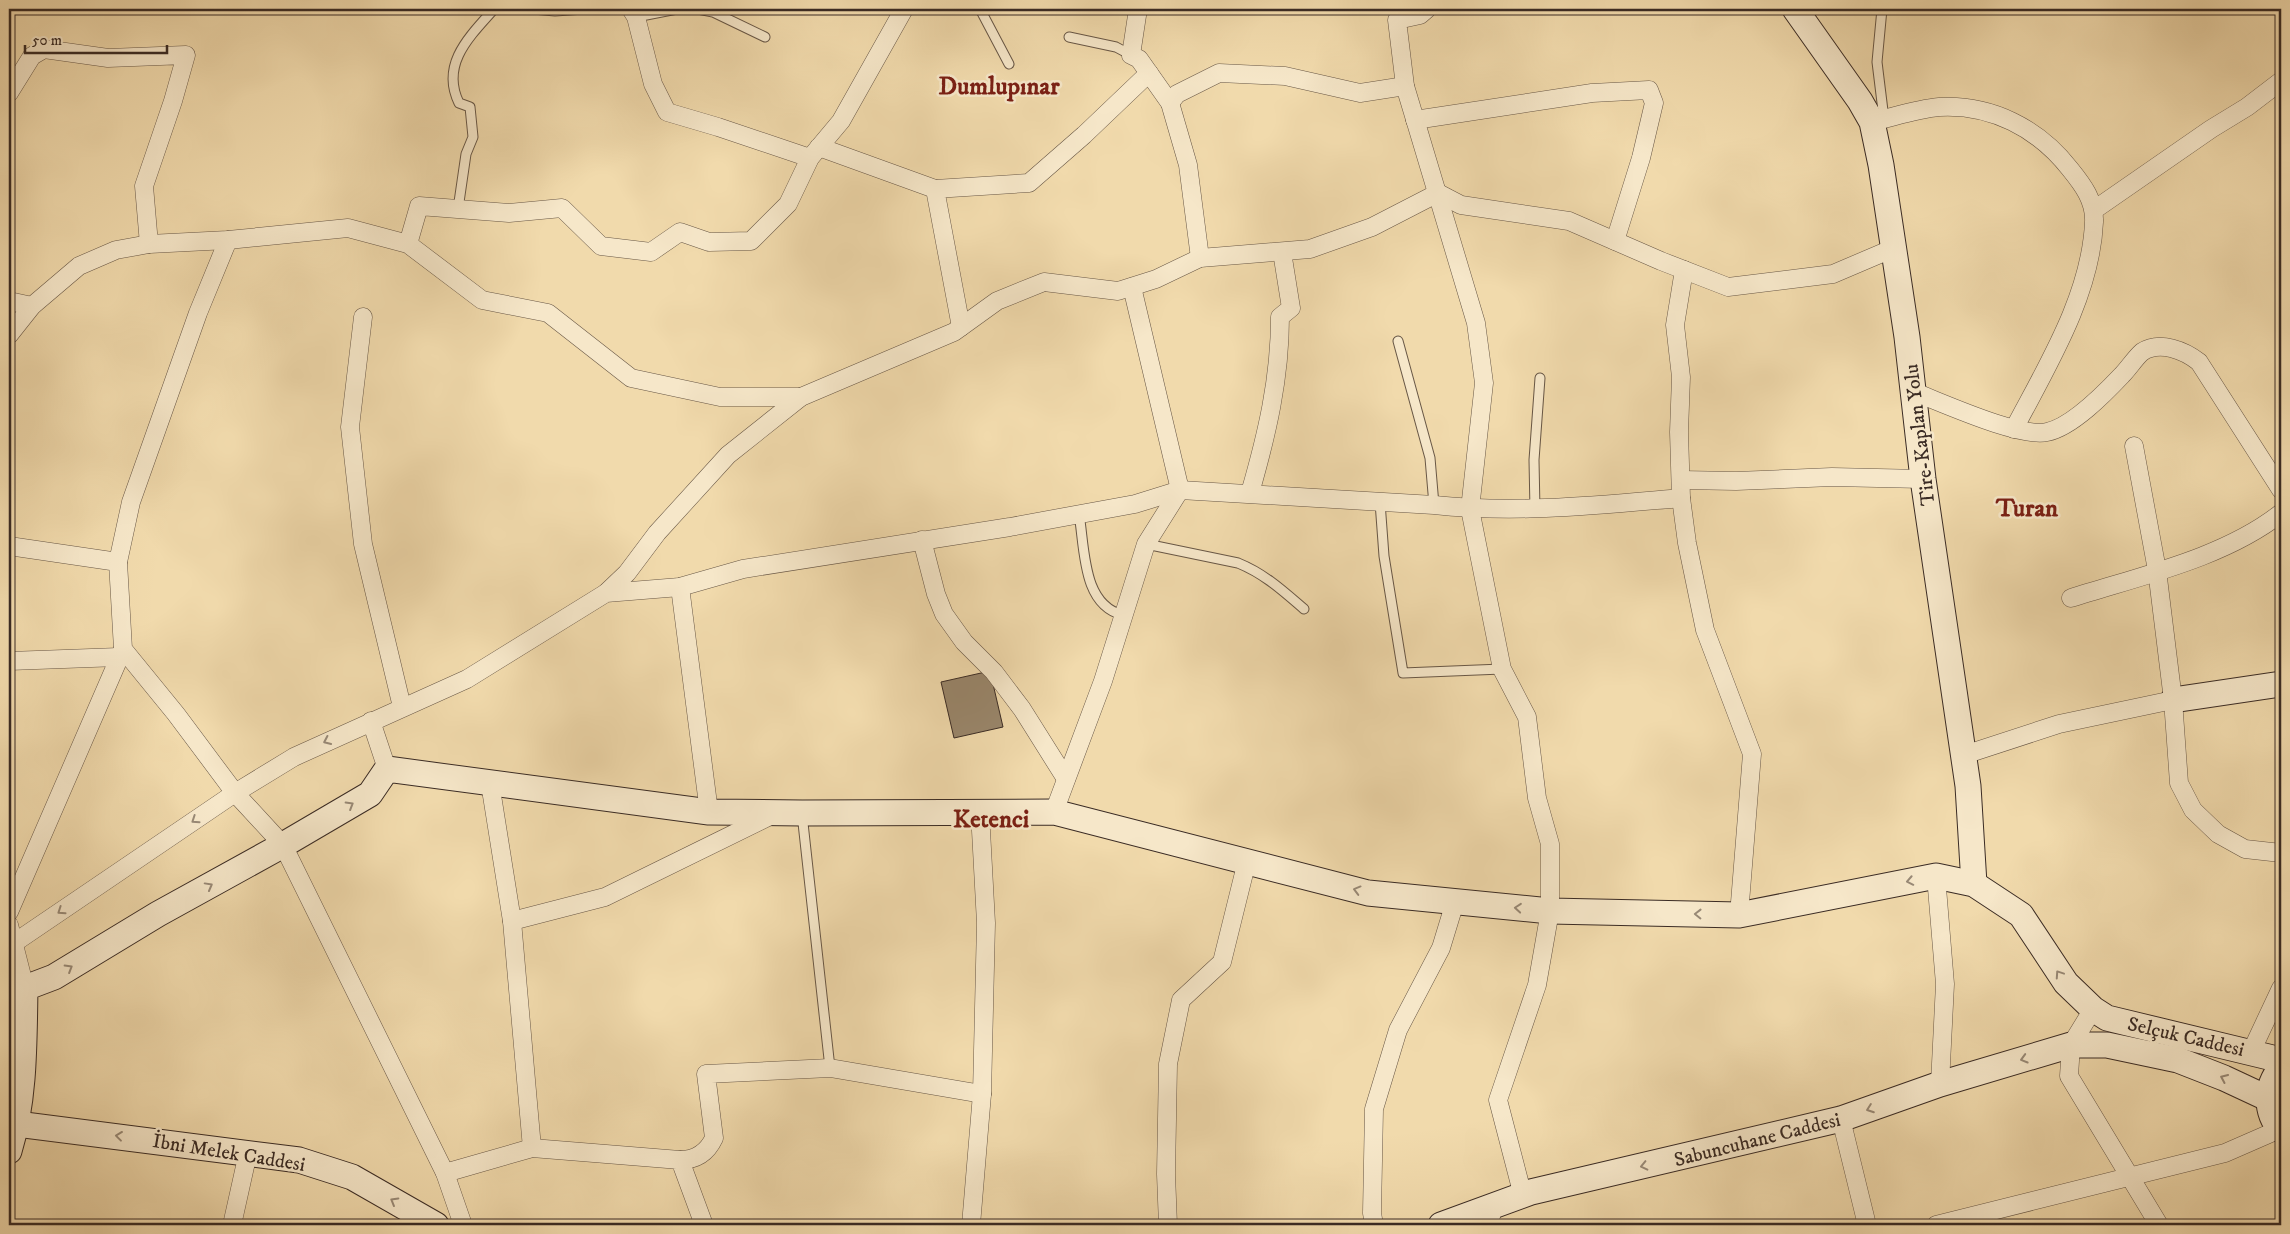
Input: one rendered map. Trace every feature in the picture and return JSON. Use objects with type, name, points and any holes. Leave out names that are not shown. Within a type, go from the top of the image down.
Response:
[{"type":"street","points":[[408,244],[419,206],[509,213],[562,208],[601,246],[651,252],[680,232],[709,242],[751,241],[788,204],[815,153],[841,122],[904,9]]},
{"type":"street","points":[[1138,9],[1130,55],[1139,59],[1170,103],[1188,165],[1200,258]]},
{"type":"street","points":[[1427,9],[1420,15],[1397,20],[1405,86],[1476,323],[1484,383],[1470,509],[1502,669],[1527,717],[1537,798],[1550,844],[1550,910],[1537,984],[1498,1100],[1523,1196]]},
{"type":"street","name":"Tire-Kaplan Yolu","points":[[1795,9],[1860,101],[1878,121],[1914,392],[1923,479],[1968,786],[1974,884]]},
{"type":"street","points":[[634,13],[653,84],[667,112],[935,189],[1029,182],[1084,135],[1149,73]]},
{"type":"street","points":[[9,93],[32,56],[44,49],[108,58],[186,55],[173,101],[144,186],[149,244]]},
{"type":"street","points":[[1170,103],[1177,94],[1219,73],[1285,76],[1360,93],[1405,86]]},
{"type":"street","points":[[2094,210],[2211,128],[2247,107],[2281,81]]},
{"type":"street","points":[[1415,120],[1592,93],[1649,90],[1654,103],[1641,158],[1615,241]]},
{"type":"street","points":[[1878,121],[1939,107],[1964,108],[1988,112],[2010,120],[2049,145],[2064,161],[2089,196],[2094,210],[2094,224],[2085,274],[2076,304],[2064,332],[2014,429]]},
{"type":"street","points":[[935,189],[961,328]]},
{"type":"street","points":[[1438,193],[1461,205],[1569,220],[1728,287],[1832,274],[1894,248]]},
{"type":"street","points":[[11,943],[236,793],[294,757],[467,678],[606,593],[627,573],[657,532],[728,455],[801,397],[961,328],[997,301],[1044,282],[1118,291],[1156,279],[1200,258],[1310,249],[1372,227],[1438,193]]},
{"type":"street","points":[[9,335],[32,306],[79,266],[116,250],[149,244],[228,240],[348,228],[408,244],[482,300],[548,313],[631,378],[720,397],[801,397]]},
{"type":"street","points":[[9,912],[121,653],[118,562],[131,502],[198,313],[228,240]]},
{"type":"street","points":[[1250,493],[1275,394],[1280,351],[1280,317],[1291,308],[1282,252]]},
{"type":"street","points":[[1684,270],[1675,325],[1681,377],[1681,498],[1687,543],[1705,630],[1752,754],[1739,915]]},
{"type":"street","points":[[1054,812],[1103,681],[1146,544],[1180,490],[1132,287]]},
{"type":"street","points":[[9,301],[32,306]]},
{"type":"street","points":[[363,317],[350,427],[363,544],[402,707]]},
{"type":"street","points":[[1914,392],[2014,429],[2030,433],[2057,429],[2102,394],[2142,352],[2152,349],[2172,348],[2182,351],[2199,362],[2281,490]]},
{"type":"street","points":[[2134,446],[2157,570],[2173,700],[2179,784],[2193,810],[2218,834],[2245,849],[2281,853]]},
{"type":"street","points":[[1681,480],[1736,481],[1832,477],[1923,479]]},
{"type":"street","points":[[606,593],[680,587],[743,570],[1135,504],[1180,490],[1434,505],[1470,509],[1535,510],[1681,498]]},
{"type":"street","points":[[2071,598],[2222,548],[2247,536],[2281,513]]},
{"type":"street","points":[[922,540],[936,594],[944,614],[964,642],[994,672],[1022,709],[1066,779]]},
{"type":"street","points":[[9,546],[118,562]]},
{"type":"street","points":[[680,587],[709,812]]},
{"type":"street","points":[[9,661],[121,653]]},
{"type":"street","points":[[121,653],[176,714],[236,793],[283,845],[445,1174],[463,1225]]},
{"type":"street","points":[[1964,755],[2059,724],[2173,700],[2281,684]]},
{"type":"street","points":[[371,721],[387,769]]},
{"type":"street","points":[[387,769],[709,812],[1054,812],[1368,893],[1550,910],[1739,915],[1936,876],[1974,884]]},
{"type":"street","points":[[25,988],[54,977],[158,914],[283,845],[370,794],[387,769]]},
{"type":"street","points":[[490,783],[512,921],[532,1148]]},
{"type":"street","points":[[971,1225],[982,1094],[986,923],[980,812]]},
{"type":"street","points":[[512,921],[605,897],[776,813]]},
{"type":"street","points":[[1168,1225],[1166,1174],[1168,1064],[1181,1000],[1222,962],[1247,862]]},
{"type":"street","points":[[1936,876],[1945,984],[1940,1084]]},
{"type":"street","name":"Selçuk Caddesi","points":[[1974,884],[2021,915],[2066,983],[2093,1009],[2107,1018],[2281,1060]]},
{"type":"street","points":[[1374,1225],[1372,1213],[1374,1109],[1398,1030],[1441,948],[1456,902]]},
{"type":"street","points":[[9,925],[11,943],[25,988],[24,1029],[9,1151]]},
{"type":"street","points":[[2251,1052],[2281,988]]},
{"type":"street","points":[[2093,1009],[2071,1045],[2069,1076],[2159,1225]]},
{"type":"street","name":"Sabuncuhane Caddesi","points":[[1441,1225],[1491,1216],[1523,1196],[1841,1119],[1940,1084],[2071,1045],[2107,1045],[2178,1060],[2269,1099]]},
{"type":"street","points":[[445,1174],[532,1148],[680,1160],[701,1155],[714,1138],[706,1074],[830,1068],[982,1094]]},
{"type":"street","points":[[1936,1225],[2226,1153],[2281,1130],[2274,1120],[2269,1099],[2274,1078],[2281,1068]]},
{"type":"street","points":[[1841,1119],[1867,1225]]},
{"type":"street","name":"İbni Melek Caddesi","points":[[13,1123],[299,1160],[352,1177],[436,1225]]},
{"type":"street","points":[[232,1225],[248,1153]]},
{"type":"street","points":[[680,1160],[704,1225]]},
{"type":"lane","points":[[458,208],[466,154],[473,137],[470,107],[459,102],[455,94],[454,67],[466,41],[494,9]]},
{"type":"lane","points":[[533,9],[555,11],[584,9]]},
{"type":"lane","points":[[634,13],[677,9]]},
{"type":"lane","points":[[698,9],[713,12],[765,36]]},
{"type":"lane","points":[[980,9],[1009,64]]},
{"type":"lane","points":[[1878,121],[1877,62],[1882,9]]},
{"type":"lane","points":[[1069,38],[1116,48],[1130,55]]},
{"type":"lane","points":[[1398,341],[1430,458],[1434,505]]},
{"type":"lane","points":[[1535,510],[1535,443],[1540,378]]},
{"type":"lane","points":[[1380,502],[1384,556],[1403,673],[1502,669]]},
{"type":"lane","points":[[1079,514],[1091,586],[1102,605],[1109,610],[1123,615]]},
{"type":"lane","points":[[1146,544],[1238,563],[1271,580],[1304,609]]},
{"type":"lane","points":[[802,813],[830,1068]]},
{"type":"building","points":[[990,671],[1003,727],[954,738],[941,682]]},
{"type":"district","name":"Dumlupınar","points":[[999,85]]},
{"type":"district","name":"Turan","points":[[2027,507]]},
{"type":"district","name":"Ketenci","points":[[991,818]]}]
